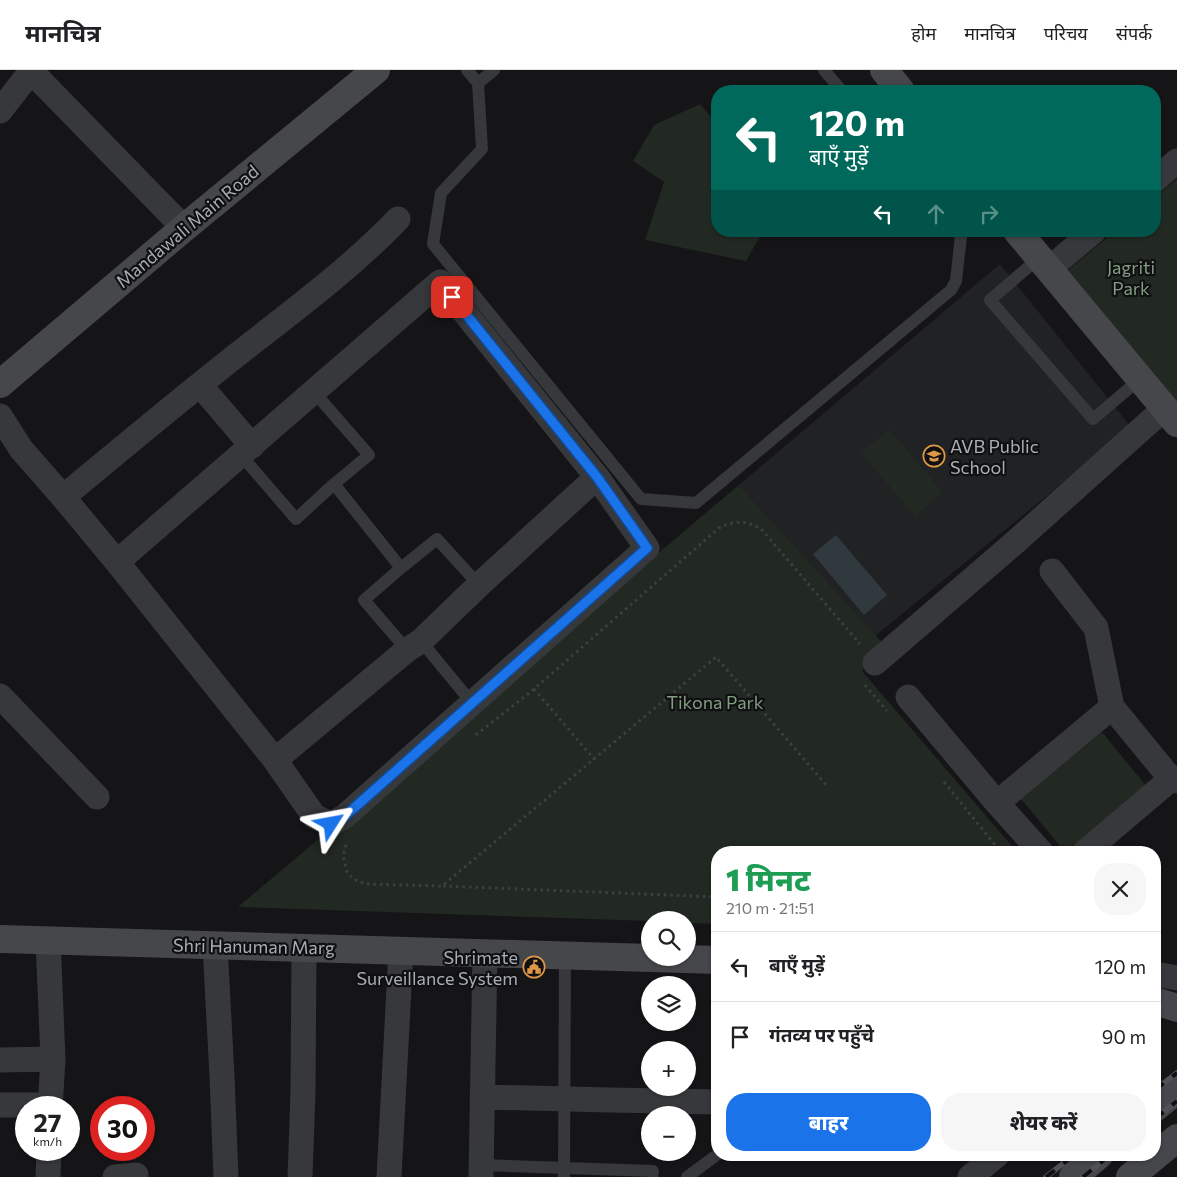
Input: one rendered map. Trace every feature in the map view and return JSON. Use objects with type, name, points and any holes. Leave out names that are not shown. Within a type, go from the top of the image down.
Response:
[{"type":"street","points":[[4,99],[31,70],[184,228]]},
{"type":"street","name":"Mandawali Main Road","points":[[0,384],[184,228],[376,70]]},
{"type":"street","points":[[884,70],[896,85]]},
{"type":"street","points":[[1161,175],[1177,161]]},
{"type":"street","points":[[63,497],[200,384],[322,288],[398,219]]},
{"type":"street","points":[[875,663],[1012,545],[1171,415],[1022,237]]},
{"type":"street","points":[[1044,264],[1085,237]]},
{"type":"street","points":[[0,416],[21,449],[117,562],[275,760],[314,816],[331,824],[345,816],[647,548],[597,477],[440,282],[117,562]]},
{"type":"street","points":[[200,384],[246,450]]},
{"type":"street","points":[[275,760],[414,645],[597,477]]},
{"type":"street","points":[[1052,571],[1096,628],[1112,707],[1174,780],[1092,846]]},
{"type":"street","points":[[0,696],[97,797]]},
{"type":"street","points":[[908,697],[1036,846]]},
{"type":"street","points":[[997,803],[1112,707]]},
{"type":"street","name":"Shri Hanuman Marg","points":[[0,939],[711,960]]},
{"type":"street","points":[[48,940],[53,1059],[51,1096]]},
{"type":"street","points":[[215,945],[226,1177]]},
{"type":"street","points":[[300,1177],[303,1092],[304,948]]},
{"type":"street","points":[[389,1177],[401,950]]},
{"type":"street","points":[[481,1171],[485,953]]},
{"type":"street","points":[[1161,975],[1177,978]]},
{"type":"street","points":[[1161,1003],[1177,1008]]},
{"type":"street","points":[[0,1060],[53,1059]]},
{"type":"street","points":[[1161,1103],[1177,1090]]},
{"type":"street","points":[[482,1096],[711,1102]]},
{"type":"street","points":[[0,1105],[15,1105]]},
{"type":"street","points":[[1161,1151],[1177,1138]]},
{"type":"street","points":[[48,1177],[49,1161]]},
{"type":"street","points":[[970,1177],[990,1161]]},
{"type":"street","points":[[1073,1177],[1092,1161]]},
{"type":"street","points":[[1130,1177],[1149,1161]]},
{"type":"lane","points":[[467,70],[478,83],[482,149],[441,193],[433,244],[642,500],[696,503],[951,290],[956,281],[961,237]]},
{"type":"lane","points":[[478,83],[494,70]]},
{"type":"lane","points":[[824,70],[837,85]]},
{"type":"lane","points":[[1044,264],[990,300],[1093,418],[1140,379]]},
{"type":"lane","points":[[246,450],[296,519],[369,455],[314,392]]},
{"type":"lane","points":[[334,484],[401,568]]},
{"type":"lane","points":[[472,703],[414,645],[364,600],[437,539],[479,585]]},
{"type":"lane","points":[[564,1172],[565,956]]},
{"type":"lane","points":[[686,1177],[711,1159]]},
{"type":"lane","points":[[481,1171],[652,1171],[652,1177]]},
{"type":"path","points":[[475,737],[534,689],[719,528],[730,523],[753,524],[762,530],[787,558]]},
{"type":"path","points":[[442,886],[716,657],[827,786]]},
{"type":"path","points":[[534,689],[594,759]]},
{"type":"path","points":[[348,838],[343,856],[347,872],[353,879],[365,884],[711,896]]},
{"type":"shaded area","name":"AVB Public School","points":[[1000,264],[1131,427],[875,636],[739,485]]},
{"type":"shaded area","points":[[836,535],[887,595],[864,615],[813,554]]},
{"type":"green space","points":[[700,104],[711,117],[711,237],[760,237],[746,261],[645,240],[664,182],[633,161],[654,125]]},
{"type":"green space","name":"Jagriti Park","points":[[1177,179],[1177,403],[1066,272],[1108,237],[1161,237],[1161,192]]},
{"type":"green space","points":[[889,429],[943,492],[915,516],[861,453]]},
{"type":"green space","name":"Tikona Park","points":[[739,485],[887,648],[862,671],[1012,846],[711,846],[711,924],[696,923],[696,911],[641,911],[641,921],[238,907]]},
{"type":"green space","points":[[1102,732],[1147,787],[1074,846],[1060,846],[1021,799]]},
{"type":"railway","points":[[1161,1085],[1177,1073]]},
{"type":"railway","points":[[1161,1114],[1177,1101]]},
{"type":"railway","points":[[1046,1177],[1066,1161]]},
{"type":"railway","points":[[1083,1177],[1103,1161]]},
{"type":"place","name":"AVB Public School","points":[[934,456]]},
{"type":"place","name":"Shrimate Surveillance System","points":[[534,967]]},
{"type":"route","points":[[331,824],[345,816],[647,548],[597,477],[452,297]]}]
